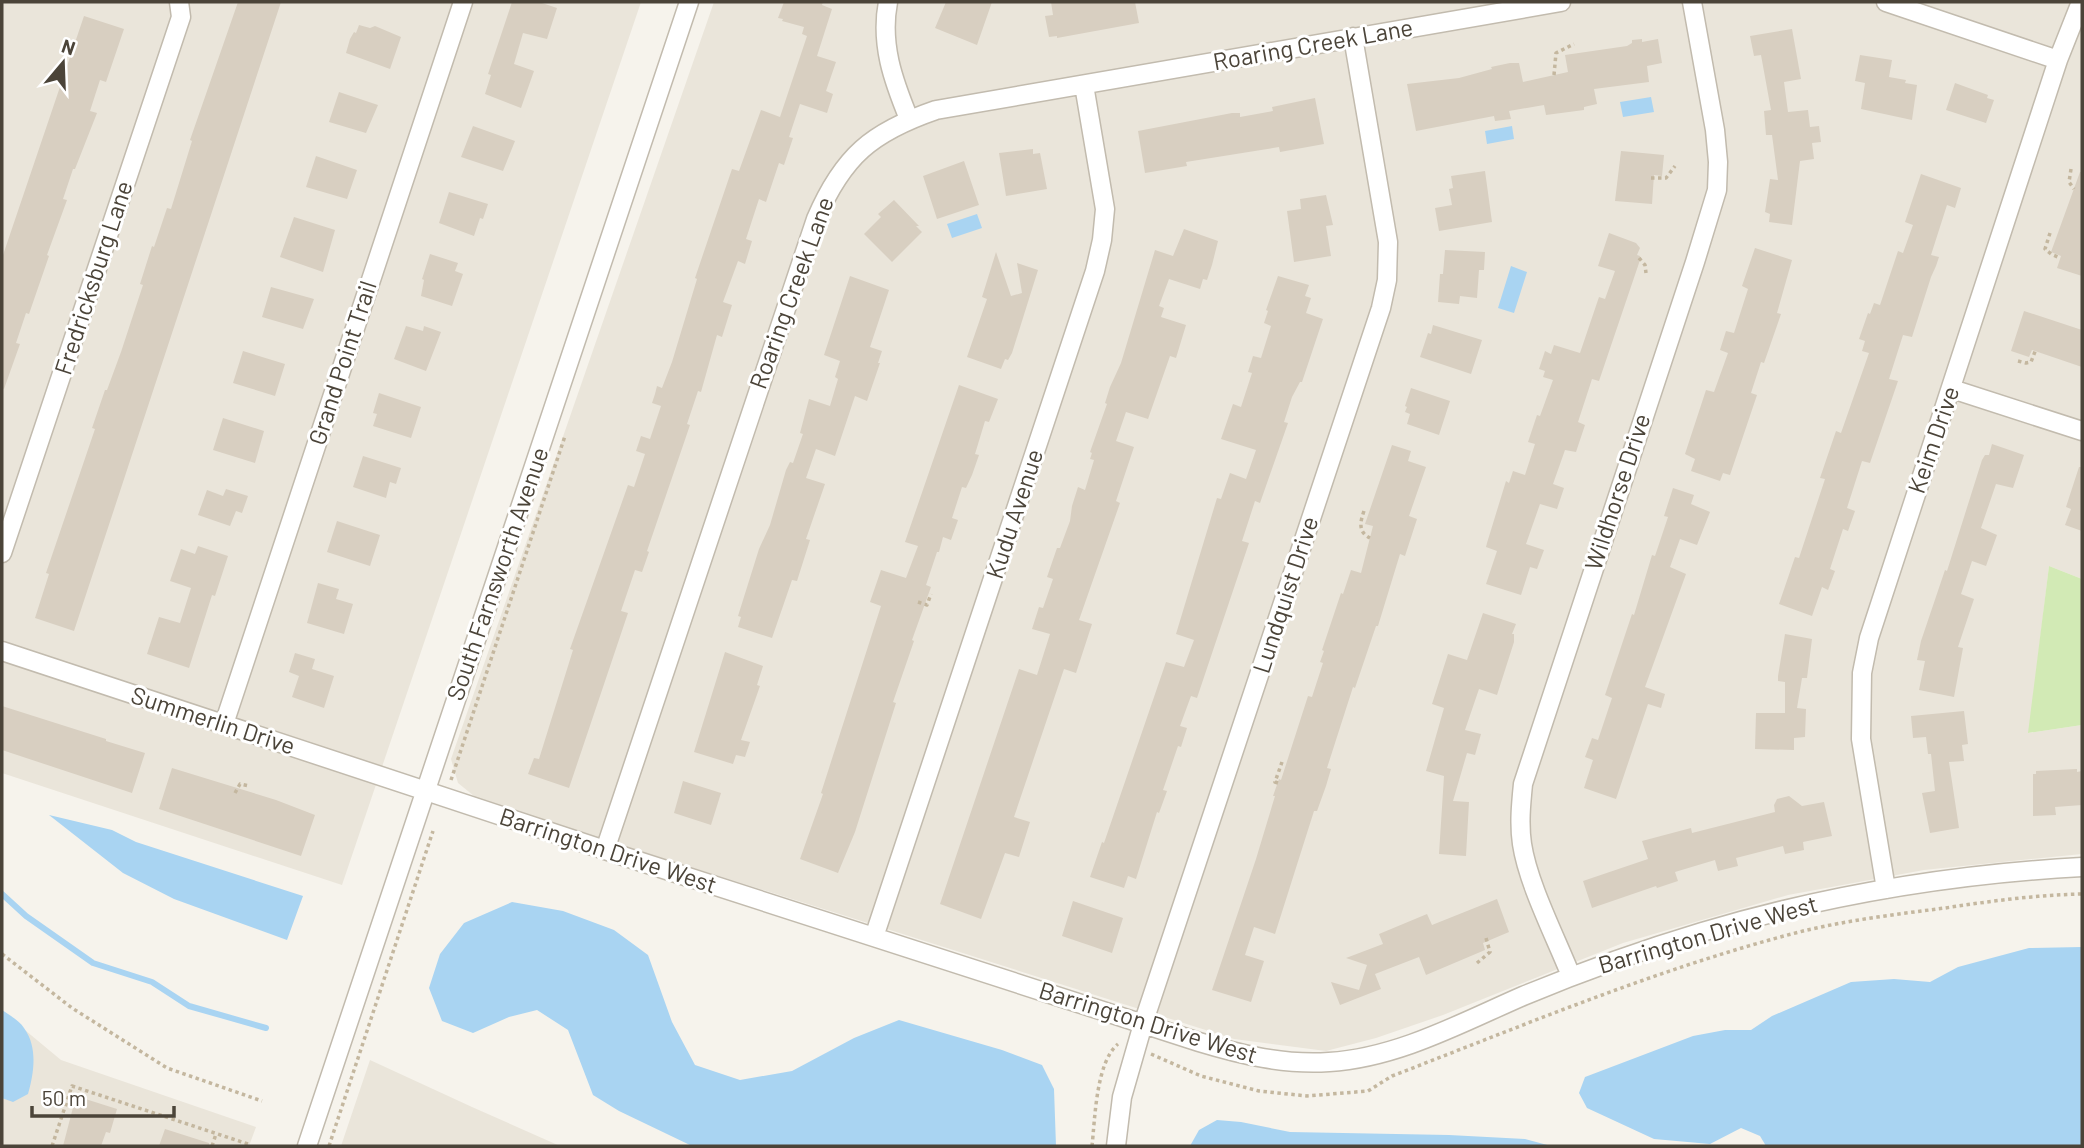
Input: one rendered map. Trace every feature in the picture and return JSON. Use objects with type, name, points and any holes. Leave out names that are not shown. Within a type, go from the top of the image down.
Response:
[{"type":"street","name":"Fredricksburg Lane","points":[[2,553],[181,17],[179,2]]},
{"type":"street","name":"Grand Point Trail","points":[[224,724],[463,2]]},
{"type":"street","name":"South Farnsworth Avenue","points":[[307,1146],[689,2]]},
{"type":"street","points":[[888,2],[886,51],[891,74],[909,119]]},
{"type":"street","name":"Roaring Creek Lane","points":[[606,850],[816,219],[827,191],[841,170],[860,150],[909,119],[948,107],[1561,2]]},
{"type":"street","name":"Wildhorse Drive","points":[[1571,976],[1532,878],[1522,845],[1522,785],[1717,190],[1715,130],[1692,2]]},
{"type":"street","points":[[1886,2],[2058,60]]},
{"type":"street","name":"Keim Drive","points":[[1886,889],[1861,740],[1862,673],[1879,604],[1952,389],[2058,60],[2081,2]]},
{"type":"street","name":"Lundquist Drive","points":[[1116,1146],[1122,1097],[1143,1024],[1387,280],[1388,242],[1353,37]]},
{"type":"street","name":"Kudu Avenue","points":[[874,937],[1096,271],[1105,209],[1084,85]]},
{"type":"street","points":[[1952,389],[2082,431]]},
{"type":"street","name":"Summerlin Drive","points":[[2,651],[425,791]]},
{"type":"street","name":"Barrington Drive West","points":[[425,791],[1241,1055],[1288,1062],[1328,1063],[1392,1051],[1571,976],[1744,920],[1886,889],[2001,873],[2082,867]]},
{"type":"path","points":[[1554,75],[1556,53],[1574,44]]},
{"type":"path","points":[[1651,178],[1666,178],[1675,166]]},
{"type":"path","points":[[2071,169],[2069,182],[2074,189]]},
{"type":"path","points":[[2050,233],[2045,248],[2060,258]]},
{"type":"path","points":[[1639,258],[1645,265],[1646,274]]},
{"type":"path","points":[[2018,360],[2031,362],[2036,349]]},
{"type":"path","points":[[453,775],[568,429]]},
{"type":"path","points":[[1364,511],[1361,529],[1370,538]]},
{"type":"path","points":[[918,602],[928,605],[931,594]]},
{"type":"path","points":[[1278,783],[1275,782],[1282,762]]},
{"type":"path","points":[[235,793],[240,784],[249,786]]},
{"type":"path","points":[[329,1146],[436,821]]},
{"type":"path","points":[[1149,1053],[1201,1076],[1259,1091],[1307,1096],[1368,1091],[1392,1076],[1620,988],[1805,931],[2036,895],[2082,894]]},
{"type":"path","points":[[1477,963],[1490,952],[1486,938]]},
{"type":"path","points":[[2,954],[72,1008],[167,1068],[262,1101]]},
{"type":"path","points":[[1092,1146],[1101,1079],[1110,1050],[1119,1042]]},
{"type":"path","points":[[52,1146],[72,1086],[247,1144]]},
{"type":"path","points":[[212,1146],[216,1134]]},
{"type":"shaded area","points":[[2,2],[641,2],[342,885],[2,773]]},
{"type":"shaded area","points":[[714,2],[2082,2],[2082,579],[2049,566],[2029,733],[2082,725],[2082,854],[1924,870],[1788,895],[1623,943],[1443,1015],[1376,1038],[1326,1051],[1234,1039],[479,800],[458,783],[451,759]]},
{"type":"shaded area","points":[[2,1011],[61,1060],[256,1127],[249,1146],[2,1146]]},
{"type":"shaded area","points":[[370,1060],[472,1107],[560,1146],[341,1146]]},
{"type":"green space","points":[[2049,566],[2082,579],[2082,725],[2028,733]]},
{"type":"water","points":[[1651,97],[1654,112],[1623,117],[1620,102]]},
{"type":"water","points":[[1512,126],[1514,139],[1487,144],[1485,131]]},
{"type":"water","points":[[977,214],[982,228],[952,238],[947,224]]},
{"type":"water","points":[[1511,266],[1527,272],[1514,313],[1498,308]]},
{"type":"water","points":[[49,815],[112,830],[136,842],[303,896],[287,940],[174,899],[123,873]]},
{"type":"water","points":[[512,902],[563,911],[614,930],[648,955],[672,1022],[695,1065],[740,1080],[792,1071],[854,1038],[899,1020],[1002,1050],[1042,1065],[1054,1089],[1056,1146],[692,1146],[619,1111],[593,1095],[568,1030],[537,1010],[509,1017],[473,1033],[442,1021],[429,988],[440,954],[464,923]]},
{"type":"water","points":[[2082,947],[2082,1146],[1766,1146],[1760,1136],[1741,1128],[1710,1144],[1654,1139],[1587,1108],[1579,1093],[1585,1077],[1693,1036],[1725,1030],[1751,1030],[1772,1016],[1851,982],[1894,979],[1930,982],[1958,967],[2029,948]]},
{"type":"water","points":[[2,1010],[22,1025],[33,1052],[28,1094],[13,1102],[2,1098]]},
{"type":"water","points":[[1217,1120],[1290,1132],[1525,1139],[1551,1146],[1190,1146],[1199,1130]]},
{"type":"building","points":[[238,2],[281,2],[74,631],[35,618],[49,574],[46,573],[95,429],[92,428],[143,285],[140,284],[152,246],[154,247],[167,208],[171,209],[192,141],[190,140]]},
{"type":"building","points":[[512,2],[539,2],[557,8],[547,39],[523,33],[514,64],[534,71],[521,108],[485,94],[491,75],[488,74]]},
{"type":"building","points":[[784,2],[823,2],[822,5],[832,9],[817,56],[836,62],[826,91],[833,94],[827,113],[800,104],[789,137],[793,138],[784,165],[779,163],[766,202],[759,199],[746,239],[752,241],[745,264],[738,261],[723,302],[732,305],[722,337],[717,335],[642,572],[635,570],[621,611],[628,613],[569,788],[528,774],[534,758],[539,759],[573,650],[570,649],[628,485],[634,487],[645,454],[636,451],[641,436],[650,439],[661,406],[652,403],[657,386],[662,388],[672,362],[697,279],[695,278],[732,169],[739,171],[761,110],[780,117],[807,36],[802,34],[804,27],[778,18]]},
{"type":"building","points":[[946,2],[992,2],[977,45],[935,28]]},
{"type":"building","points":[[1051,2],[1135,2],[1139,23],[1057,38],[1049,37],[1045,16],[1053,15]]},
{"type":"building","points":[[84,16],[124,29],[106,82],[100,80],[90,111],[97,113],[73,169],[63,199],[67,200],[29,314],[26,313],[16,343],[20,344],[4,389],[2,258]]},
{"type":"building","points":[[359,25],[370,28],[375,26],[401,37],[390,69],[346,53],[350,39]]},
{"type":"building","points":[[1792,29],[1801,79],[1784,82],[1788,112],[1808,110],[1810,127],[1819,126],[1821,142],[1812,143],[1814,159],[1800,161],[1792,225],[1769,222],[1770,214],[1765,212],[1770,179],[1778,180],[1772,135],[1766,135],[1764,111],[1771,110],[1761,55],[1754,56],[1750,36]]},
{"type":"building","points":[[1642,39],[1642,42],[1658,39],[1662,63],[1647,66],[1649,82],[1594,89],[1597,104],[1584,107],[1584,110],[1546,115],[1544,105],[1509,111],[1511,119],[1495,121],[1494,116],[1416,131],[1407,84],[1459,78],[1510,63],[1519,63],[1523,82],[1568,72],[1565,55],[1627,46],[1632,40]]},
{"type":"building","points":[[1860,55],[1892,60],[1889,77],[1917,85],[1912,120],[1861,109],[1865,83],[1855,81]]},
{"type":"building","points":[[1955,83],[1988,95],[1987,98],[1994,100],[1986,123],[1946,110]]},
{"type":"building","points":[[339,92],[378,105],[366,133],[329,122]]},
{"type":"building","points":[[1315,98],[1324,144],[1280,152],[1279,147],[1186,162],[1187,166],[1145,173],[1138,131],[1232,113],[1240,113],[1240,117],[1273,111],[1272,107]]},
{"type":"building","points":[[473,126],[515,141],[503,171],[461,157]]},
{"type":"building","points":[[1033,149],[1033,154],[1040,153],[1047,189],[1006,196],[999,153]]},
{"type":"building","points":[[1621,151],[1664,155],[1662,176],[1654,175],[1652,204],[1615,201]]},
{"type":"building","points":[[316,156],[357,170],[347,199],[306,187]]},
{"type":"building","points":[[964,161],[979,205],[937,219],[923,176]]},
{"type":"building","points":[[1485,171],[1492,222],[1439,231],[1435,208],[1452,205],[1449,189],[1453,188],[1451,176]]},
{"type":"building","points":[[2080,172],[2082,276],[2057,268],[2061,256],[2051,252]]},
{"type":"building","points":[[1921,174],[1961,188],[1955,208],[1947,205],[1931,255],[1939,257],[1912,337],[1903,335],[1889,379],[1898,381],[1870,463],[1862,461],[1847,508],[1855,511],[1848,531],[1843,529],[1830,569],[1835,571],[1828,590],[1822,587],[1812,616],[1779,604],[1795,557],[1799,558],[1825,479],[1820,478],[1836,431],[1841,433],[1869,353],[1862,351],[1865,341],[1859,339],[1868,313],[1870,314],[1874,303],[1880,305],[1898,251],[1903,253],[1913,225],[1905,222]]},
{"type":"building","points":[[449,192],[488,204],[474,236],[439,223]]},
{"type":"building","points":[[1326,195],[1333,225],[1326,226],[1331,256],[1294,262],[1287,211],[1301,209],[1300,199]]},
{"type":"building","points":[[894,200],[922,232],[892,262],[864,234],[881,217],[878,214]]},
{"type":"building","points":[[294,217],[335,230],[323,272],[280,257]]},
{"type":"building","points":[[1184,229],[1218,241],[1212,265],[1207,280],[1203,279],[1200,289],[1169,279],[1159,306],[1164,308],[1161,317],[1186,325],[1176,358],[1170,356],[1148,419],[1126,412],[1116,441],[1134,447],[1116,501],[1120,503],[1079,620],[1092,624],[1076,673],[1064,669],[1014,817],[1030,822],[1019,857],[1005,853],[981,919],[940,904],[1019,669],[1037,675],[1050,634],[1032,629],[1053,579],[1047,577],[1070,521],[1078,487],[1085,490],[1094,460],[1090,459],[1090,452],[1107,404],[1105,403],[1110,387],[1121,363],[1155,250],[1173,256]]},
{"type":"building","points":[[1609,233],[1636,243],[1640,248],[1637,255],[1640,256],[1639,263],[1599,381],[1592,379],[1578,422],[1585,425],[1576,452],[1565,450],[1553,484],[1564,488],[1557,509],[1540,504],[1526,544],[1544,550],[1537,569],[1530,567],[1521,595],[1486,584],[1497,551],[1486,547],[1506,481],[1509,483],[1513,471],[1525,475],[1535,444],[1528,442],[1553,380],[1543,377],[1545,371],[1539,369],[1545,351],[1551,354],[1554,345],[1580,353],[1599,297],[1605,299],[1615,271],[1598,266]]},
{"type":"building","points":[[1755,248],[1792,260],[1777,313],[1781,314],[1751,393],[1757,395],[1730,475],[1723,473],[1720,481],[1691,471],[1695,459],[1685,454],[1706,390],[1714,392],[1728,353],[1720,350],[1726,331],[1734,333],[1748,289],[1742,286]]},
{"type":"building","points":[[1445,250],[1485,252],[1484,270],[1479,270],[1477,298],[1460,296],[1459,304],[1438,302]]},
{"type":"building","points":[[996,252],[1011,296],[1022,293],[1017,263],[1038,270],[1012,353],[1008,360],[1005,359],[1001,369],[967,357],[987,299],[982,297]]},
{"type":"building","points":[[430,254],[458,263],[455,271],[463,274],[452,306],[421,296],[422,279]]},
{"type":"building","points":[[850,276],[889,290],[870,347],[882,351],[880,363],[867,401],[855,396],[835,456],[816,449],[806,478],[825,484],[806,539],[810,540],[797,581],[792,580],[772,638],[738,627],[741,617],[738,616],[786,470],[790,462],[793,463],[803,434],[800,433],[809,399],[830,406],[840,361],[824,355]]},
{"type":"building","points":[[1278,276],[1309,285],[1305,296],[1311,298],[1306,313],[1323,319],[1302,382],[1292,397],[1284,422],[1288,423],[1260,503],[1255,501],[1242,541],[1249,543],[1197,698],[1191,696],[1180,726],[1187,728],[1163,790],[1167,791],[1159,813],[1157,812],[1136,879],[1128,876],[1124,888],[1090,877],[1166,662],[1184,667],[1194,640],[1176,634],[1217,498],[1221,499],[1230,473],[1246,479],[1256,450],[1221,439],[1233,404],[1241,407],[1252,373],[1248,372],[1253,356],[1261,358],[1271,326],[1264,323],[1268,311],[1266,310]]},
{"type":"building","points":[[271,287],[314,299],[303,329],[262,317]]},
{"type":"building","points":[[2024,311],[2082,330],[2082,367],[2032,350],[2029,357],[2011,351]]},
{"type":"building","points":[[1433,325],[1482,340],[1471,374],[1420,357]]},
{"type":"building","points":[[406,326],[423,331],[424,326],[441,332],[426,371],[394,359]]},
{"type":"building","points":[[243,351],[285,364],[275,396],[233,383]]},
{"type":"building","points":[[959,385],[998,399],[989,422],[985,421],[975,454],[979,455],[972,475],[966,488],[962,487],[952,518],[958,520],[951,540],[943,537],[937,552],[926,585],[931,587],[893,702],[896,703],[855,832],[838,873],[800,859],[881,606],[870,602],[881,570],[906,578],[918,546],[905,542]]},
{"type":"building","points":[[1411,388],[1450,401],[1439,435],[1407,424],[1410,414],[1405,412],[1405,406]]},
{"type":"building","points":[[379,393],[421,407],[411,438],[373,426],[377,414],[373,413]]},
{"type":"building","points":[[223,418],[264,431],[255,463],[213,450]]},
{"type":"building","points":[[1992,444],[2024,455],[2013,488],[1996,484],[1981,528],[1997,535],[1986,566],[1972,561],[1961,594],[1974,599],[1958,647],[1963,648],[1954,697],[1919,690],[1925,661],[1917,660],[1921,641],[1945,570],[1947,571],[1982,460],[1985,455],[1989,455]]},
{"type":"building","points":[[1392,445],[1411,451],[1408,461],[1426,467],[1409,516],[1417,519],[1405,556],[1400,554],[1378,626],[1355,688],[1353,687],[1327,768],[1331,769],[1326,786],[1317,811],[1314,811],[1275,934],[1254,927],[1245,955],[1264,961],[1251,1002],[1212,990],[1256,859],[1273,796],[1279,779],[1281,780],[1308,696],[1312,697],[1323,663],[1320,662],[1324,651],[1322,650],[1341,593],[1343,594],[1351,570],[1361,573],[1373,526],[1365,524]]},
{"type":"building","points":[[363,456],[401,468],[396,484],[390,482],[386,498],[353,487]]},
{"type":"building","points":[[2079,467],[2082,467],[2082,531],[2065,525],[2071,509],[2066,507]]},
{"type":"building","points":[[1673,488],[1694,495],[1691,504],[1710,512],[1697,545],[1680,539],[1670,567],[1686,574],[1645,687],[1665,694],[1661,708],[1648,704],[1616,799],[1584,788],[1593,760],[1585,757],[1592,738],[1598,740],[1612,698],[1605,695],[1652,555],[1655,556],[1668,517],[1664,516]]},
{"type":"building","points":[[226,489],[248,496],[242,513],[236,511],[230,526],[198,515],[207,490],[223,496]]},
{"type":"building","points":[[337,521],[380,535],[370,566],[327,552]]},
{"type":"building","points":[[198,546],[228,556],[215,596],[212,595],[189,668],[147,654],[159,617],[180,623],[191,588],[170,581],[181,549],[195,554]]},
{"type":"building","points":[[318,583],[339,589],[336,599],[353,604],[344,634],[307,623]]},
{"type":"building","points":[[1483,613],[1516,624],[1512,634],[1514,642],[1497,695],[1479,689],[1465,730],[1481,734],[1475,755],[1467,753],[1453,801],[1469,802],[1466,856],[1439,854],[1444,776],[1426,771],[1444,708],[1432,704],[1448,654],[1467,660]]},
{"type":"building","points":[[1785,634],[1812,639],[1807,678],[1802,678],[1797,708],[1806,709],[1805,737],[1794,738],[1794,750],[1755,749],[1756,713],[1785,713],[1785,682],[1778,681],[1778,676]]},
{"type":"building","points":[[725,652],[763,666],[757,685],[760,686],[741,740],[750,742],[745,757],[736,755],[733,764],[694,752]]},
{"type":"building","points":[[295,653],[315,659],[312,669],[334,676],[324,708],[292,697],[299,676],[289,672]]},
{"type":"building","points":[[2,706],[145,753],[132,793],[2,750]]},
{"type":"building","points":[[1964,711],[1968,744],[1962,745],[1964,761],[1949,762],[1959,828],[1930,833],[1922,793],[1935,791],[1931,754],[1928,754],[1926,737],[1913,738],[1911,716]]},
{"type":"building","points":[[172,768],[315,815],[301,856],[159,809]]},
{"type":"building","points":[[2077,769],[2077,772],[2082,771],[2082,805],[2055,807],[2056,815],[2033,816],[2033,774],[2036,774],[2036,771]]},
{"type":"building","points":[[683,781],[721,793],[711,825],[674,813]]},
{"type":"building","points":[[1789,796],[1802,806],[1824,802],[1832,836],[1803,842],[1804,850],[1785,854],[1783,846],[1736,858],[1738,866],[1718,871],[1715,860],[1675,872],[1678,881],[1592,908],[1583,881],[1648,859],[1642,841],[1691,828],[1692,833],[1775,812],[1777,799]]},
{"type":"building","points":[[1497,899],[1509,932],[1483,943],[1485,950],[1426,975],[1419,957],[1375,974],[1381,989],[1340,1005],[1331,982],[1359,990],[1367,965],[1346,958],[1383,944],[1379,934],[1427,914],[1432,925]]},
{"type":"building","points":[[1073,901],[1123,918],[1112,953],[1062,936]]},
{"type":"building","points":[[76,1096],[117,1109],[110,1133],[106,1132],[101,1146],[63,1146]]},
{"type":"building","points":[[165,1129],[209,1143],[209,1146],[159,1146]]},
{"type":"waterway","points":[[2,894],[26,916],[93,963],[152,982],[189,1006],[266,1028]]}]
